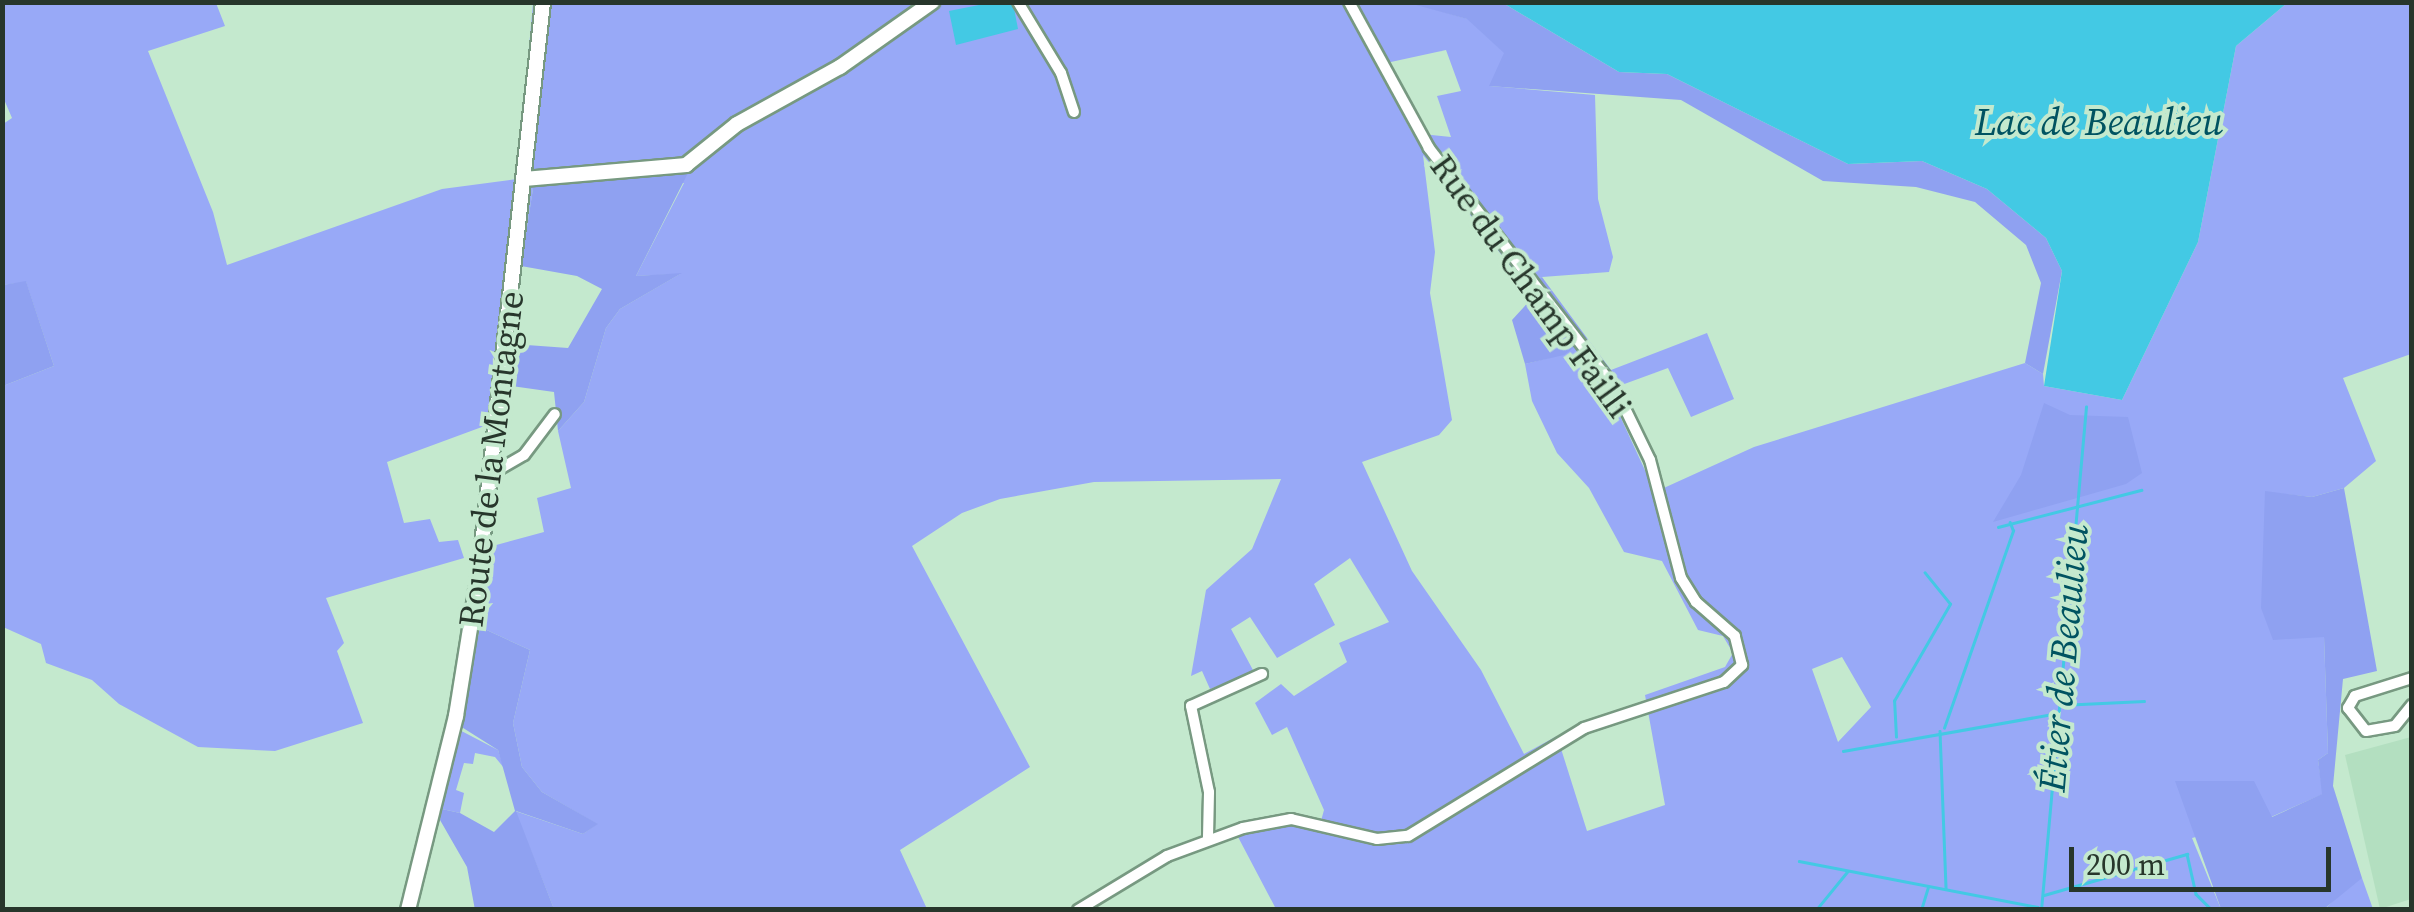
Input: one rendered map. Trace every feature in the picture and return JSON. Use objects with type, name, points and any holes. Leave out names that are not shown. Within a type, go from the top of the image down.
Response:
[{"type":"street","name":"Route de la Montagne","points":[[408,910],[456,716],[491,474],[543,2]]},
{"type":"street","points":[[524,179],[686,165],[736,124],[840,67],[932,2]]},
{"type":"street","points":[[1018,2],[1061,73],[1074,112]]},
{"type":"street","name":"Rue du Champ Failli","points":[[1078,910],[1208,837],[1291,819],[1376,839],[1408,836],[1573,733],[1724,682],[1742,665],[1735,636],[1696,602],[1682,578],[1650,460],[1615,388],[1451,180],[1349,2]]},
{"type":"street","points":[[491,474],[524,455],[555,414]]},
{"type":"street","points":[[1208,837],[1209,792],[1191,706],[1262,674]]},
{"type":"street","points":[[2412,678],[2356,696],[2348,708],[2366,732],[2395,726],[2412,705]]},
{"type":"shaded area","points":[[1409,2],[1468,19],[1505,53],[1490,86],[1595,95],[1598,199],[1613,257],[1609,272],[1542,277],[1526,286],[1423,155],[1435,252],[1430,293],[1452,420],[1439,435],[1362,462],[1412,571],[1481,670],[1524,754],[1557,736],[1587,831],[1665,805],[1645,695],[1725,667],[1733,653],[1723,636],[1698,630],[1662,561],[1624,552],[1589,488],[1557,453],[1532,401],[1525,364],[1564,354],[1587,338],[1611,370],[1707,333],[1734,399],[1691,417],[1668,368],[1608,390],[1655,492],[1754,447],[2025,363],[2043,374],[2044,386],[2122,400],[2198,242],[2236,46],[2287,3],[2411,3],[2411,354],[2343,378],[2376,461],[2344,488],[2312,497],[2265,492],[2324,637],[2328,753],[2318,760],[2323,794],[2271,817],[2192,838],[2221,909],[1276,909],[1237,835],[1288,825],[1319,828],[1324,810],[1287,727],[1272,735],[1255,703],[1281,684],[1294,696],[1347,662],[1339,643],[1389,622],[1350,558],[1314,584],[1335,625],[1277,658],[1250,617],[1231,629],[1254,672],[1210,689],[1202,671],[1191,676],[1206,590],[1252,549],[1281,479],[1094,482],[1000,499],[962,513],[912,546],[1030,767],[900,850],[927,909],[554,909],[515,811],[583,834],[597,824],[542,792],[522,767],[513,723],[530,650],[480,627],[489,547],[544,532],[537,498],[571,488],[558,431],[584,402],[606,328],[620,309],[680,274],[636,276],[684,183],[534,182],[521,266],[508,265],[490,424],[387,462],[404,523],[430,519],[439,542],[458,540],[464,558],[326,598],[344,643],[337,651],[363,723],[275,751],[198,747],[119,704],[92,680],[46,663],[41,644],[3,627],[3,386],[54,366],[26,282],[3,285],[3,124],[12,118],[3,97],[3,3],[216,3],[225,26],[148,51],[213,212],[227,265],[442,189],[517,179],[533,3]],"holes":[[[1446,50],[1461,91],[1437,96],[1451,137],[1412,133],[1377,65]],[[1842,657],[1871,707],[1838,742],[1812,669]]]},
{"type":"shaded area","points":[[1409,3],[1503,3],[1619,72],[1667,74],[1848,164],[1922,161],[1987,189],[2046,238],[2062,271],[2043,374],[2025,363],[2041,283],[2026,245],[1975,202],[1916,187],[1823,181],[1681,100],[1489,86],[1504,53],[1467,19]]},
{"type":"shaded area","points":[[690,169],[636,276],[682,273],[620,309],[606,328],[584,402],[558,431],[554,392],[505,385],[513,344],[568,348],[602,289],[577,276],[521,266],[534,182]]},
{"type":"shaded area","points":[[1542,277],[1587,338],[1564,355],[1525,364],[1512,320],[1533,297],[1526,286]]},
{"type":"shaded area","points":[[26,281],[54,366],[3,386],[3,285]]},
{"type":"shaded area","points":[[2044,403],[2070,415],[2128,417],[2142,473],[2126,484],[1993,522],[2021,475]]},
{"type":"shaded area","points":[[2344,488],[2377,671],[2343,679],[2333,786],[2362,878],[2324,909],[2221,909],[2175,781],[2254,781],[2272,817],[2322,794],[2318,760],[2328,753],[2324,637],[2273,640],[2261,608],[2265,491],[2312,497]]},
{"type":"shaded area","points":[[480,627],[530,650],[513,723],[522,767],[542,792],[598,824],[583,834],[516,811],[554,909],[475,910],[467,867],[440,820],[442,809],[460,813],[494,832],[515,811],[498,750],[460,726]]},
{"type":"shaded area","points":[[446,723],[498,750],[504,768],[495,757],[475,753],[473,764],[464,763],[456,790],[464,793],[460,813],[442,809],[440,820],[426,808]]},
{"type":"shaded area","points":[[2411,737],[2411,899],[2380,909],[2345,755]]},
{"type":"shaded area","points":[[2362,878],[2373,909],[2324,910],[2355,879]]},
{"type":"water","points":[[1013,3],[1018,29],[956,45],[949,11]]},
{"type":"water","name":"Lac de Beaulieu","points":[[1503,3],[2287,3],[2236,46],[2198,242],[2122,400],[2044,386],[2062,271],[2046,238],[1987,189],[1922,161],[1848,164],[1667,74],[1619,72]]},
{"type":"waterway","name":"Étier de Beaulieu","points":[[2041,910],[2086,407]]},
{"type":"waterway","points":[[1998,527],[2141,490]]},
{"type":"waterway","points":[[1944,728],[2013,531],[2010,523]]},
{"type":"waterway","points":[[1896,737],[1894,701],[1950,604],[1925,573]]},
{"type":"waterway","points":[[2060,705],[2144,701]]},
{"type":"waterway","points":[[1843,751],[2058,713]]},
{"type":"waterway","points":[[1940,731],[1946,888]]},
{"type":"waterway","points":[[2044,895],[2187,854],[2196,894],[2212,910]]},
{"type":"waterway","points":[[1799,861],[2038,907]]},
{"type":"waterway","points":[[1816,910],[1847,872]]},
{"type":"waterway","points":[[1921,910],[1928,887]]}]
